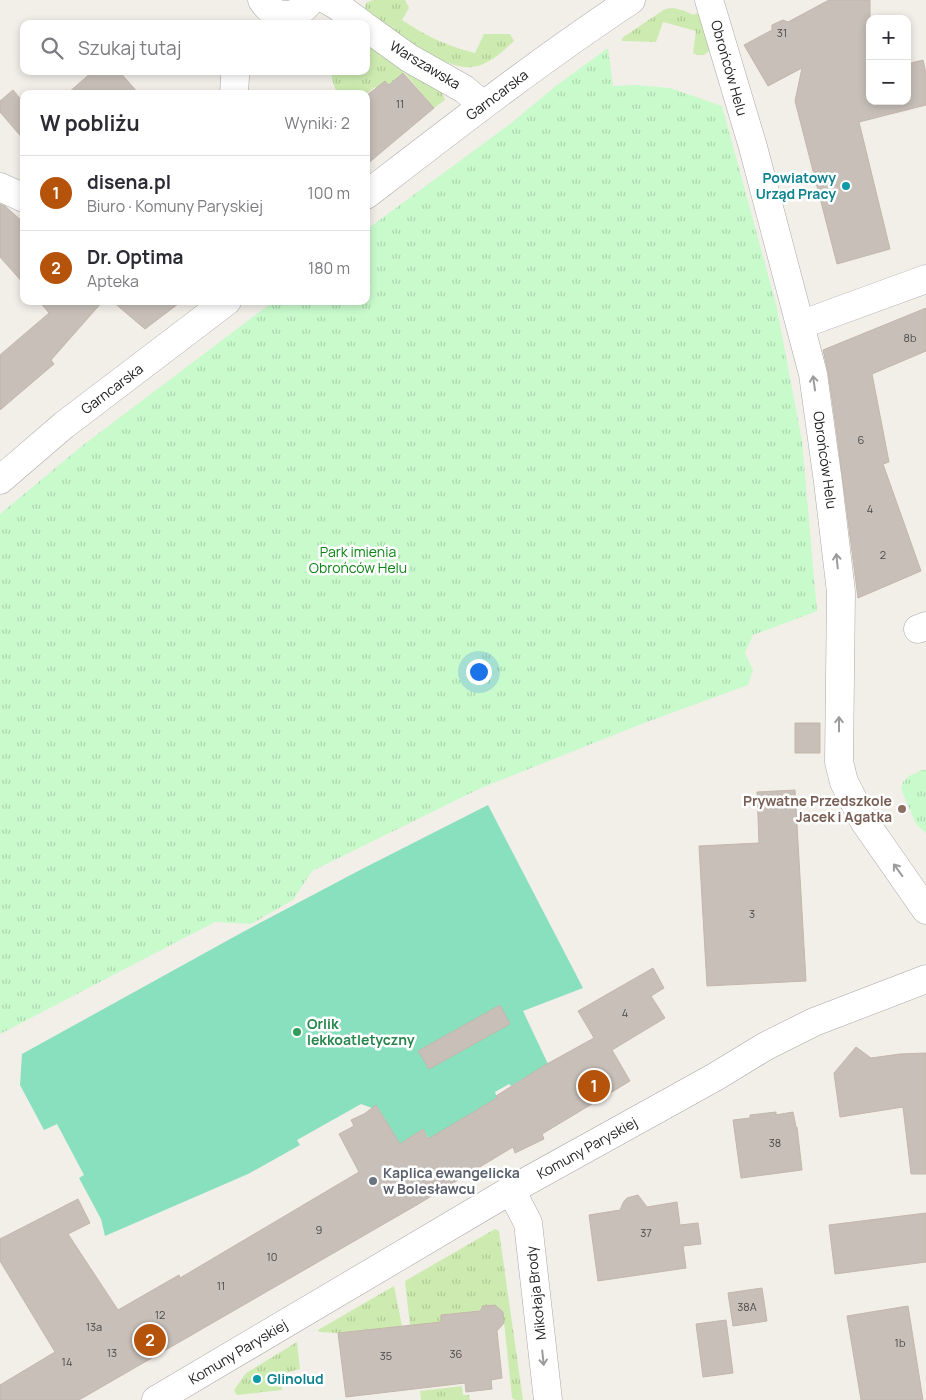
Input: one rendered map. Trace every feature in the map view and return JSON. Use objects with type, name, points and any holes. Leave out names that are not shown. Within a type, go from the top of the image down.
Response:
[{"type":"street","points":[[262,10],[287,15],[301,10],[311,0]]},
{"type":"street","points":[[327,0],[357,20]]},
{"type":"street","name":"Garncarska","points":[[370,192],[483,105],[592,25],[630,0]]},
{"type":"street","name":"Obrońców Helu","points":[[709,0],[753,147],[813,374],[841,592],[839,762],[844,782],[864,821],[926,910]]},
{"type":"street","name":"Warszawska","points":[[370,30],[409,58],[464,89],[483,105]]},
{"type":"street","points":[[234,90],[235,75]]},
{"type":"street","points":[[0,187],[20,196]]},
{"type":"street","points":[[800,324],[926,279]]},
{"type":"street","name":"Garncarska","points":[[0,480],[72,419],[222,305]]},
{"type":"street","name":"Komuny Paryskiej","points":[[156,1400],[195,1390],[511,1190],[715,1078],[766,1046],[823,1018],[926,979]]},
{"type":"street","name":"Mikołaja Brody","points":[[511,1190],[528,1223],[548,1400]]},
{"type":"green space","points":[[373,0],[405,0],[409,8],[402,20],[437,40],[464,50],[475,53],[484,34],[510,34],[514,41],[495,57],[478,66],[460,66],[446,62],[416,46],[365,8],[366,3]]},
{"type":"green space","points":[[674,8],[693,15],[698,13],[711,49],[704,55],[693,53],[696,31],[663,22],[656,42],[622,41],[622,38],[665,9]]},
{"type":"green space","points":[[370,42],[435,84],[445,100],[434,108],[404,72],[389,85],[385,81],[380,85],[380,93],[375,87],[370,91],[336,90],[332,75],[370,75]]},
{"type":"green space","name":"Park imienia Obrońców Helu","points":[[608,48],[613,86],[637,85],[670,88],[722,106],[776,304],[802,441],[817,611],[753,635],[745,653],[753,670],[748,685],[644,723],[481,788],[312,871],[293,900],[251,924],[215,922],[0,1034],[0,514],[82,446],[269,305],[370,305],[370,227],[510,124],[557,85]]},
{"type":"green space","points":[[926,770],[926,833],[916,824],[901,789],[903,782],[909,776]]},
{"type":"green space","name":"Orlik lekkoatletyczny","points":[[488,805],[583,988],[523,1011],[548,1064],[511,1086],[509,1084],[495,1092],[497,1098],[429,1139],[423,1129],[400,1144],[377,1106],[372,1108],[361,1104],[297,1140],[300,1145],[248,1174],[105,1236],[101,1219],[79,1178],[84,1175],[57,1124],[44,1130],[20,1085],[22,1054],[241,933]]},
{"type":"green space","points":[[495,1229],[499,1231],[523,1400],[512,1398],[503,1312],[483,1306],[475,1316],[455,1313],[441,1315],[441,1323],[410,1326],[405,1281]]},
{"type":"green space","points":[[394,1286],[402,1326],[338,1333],[319,1332],[318,1330]]},
{"type":"green space","points":[[297,1342],[300,1369],[281,1374],[282,1390],[237,1395],[234,1390],[246,1373]]},
{"type":"green space","points":[[462,1386],[463,1395],[469,1395],[470,1400],[421,1400],[420,1391]]},
{"type":"building","points":[[829,0],[870,0],[870,15],[866,15],[866,105],[911,105],[911,63],[923,60],[926,73],[926,105],[859,122],[890,249],[837,264],[795,101],[802,68],[768,86],[744,45],[772,30],[772,25],[783,20],[788,22]]},
{"type":"building","points":[[403,73],[434,108],[370,162],[370,93],[385,81],[389,85]]},
{"type":"building","points":[[88,75],[122,75],[136,90],[72,90]]},
{"type":"building","points":[[13,90],[20,98],[20,135],[0,112],[0,101]]},
{"type":"building","points":[[0,204],[20,219],[20,280],[0,257]]},
{"type":"building","points":[[42,305],[99,305],[51,360],[54,364],[0,410],[0,355],[49,313]]},
{"type":"building","points":[[117,305],[177,305],[145,329]]},
{"type":"building","points":[[926,308],[926,351],[872,374],[889,462],[883,464],[921,571],[858,598],[835,420],[823,350]]},
{"type":"building","points":[[795,723],[820,723],[820,753],[795,753]]},
{"type":"building","points":[[795,790],[806,981],[707,986],[699,846],[759,843],[757,792]]},
{"type":"building","points":[[653,968],[664,988],[651,996],[665,1018],[612,1050],[630,1081],[542,1134],[544,1139],[515,1153],[513,1147],[415,1206],[79,1400],[0,1400],[0,1385],[55,1352],[0,1261],[0,1239],[78,1199],[90,1223],[68,1234],[118,1310],[179,1275],[180,1278],[359,1172],[339,1134],[354,1126],[351,1120],[364,1114],[376,1105],[400,1144],[423,1129],[428,1139],[497,1098],[496,1096],[545,1065],[594,1038],[578,1011]]},
{"type":"building","points":[[500,1005],[510,1024],[429,1069],[418,1051]]},
{"type":"building","points":[[856,1047],[871,1058],[926,1053],[926,1174],[911,1174],[903,1107],[840,1117],[834,1073]]},
{"type":"building","points":[[776,1112],[776,1115],[793,1112],[797,1127],[802,1170],[741,1178],[733,1120],[750,1118],[750,1115]]},
{"type":"building","points":[[638,1195],[647,1207],[677,1202],[680,1225],[698,1223],[701,1244],[683,1246],[686,1268],[598,1281],[589,1215],[620,1210],[627,1198]]},
{"type":"building","points":[[926,1213],[926,1262],[835,1274],[829,1225]]},
{"type":"building","points":[[762,1288],[767,1321],[733,1326],[728,1293]]},
{"type":"building","points":[[495,1305],[503,1312],[504,1323],[497,1331],[502,1378],[491,1380],[492,1389],[466,1392],[465,1383],[346,1397],[338,1333],[441,1322],[441,1315],[480,1311],[483,1306]]},
{"type":"building","points":[[908,1306],[923,1400],[861,1400],[847,1316]]},
{"type":"building","points":[[726,1320],[733,1373],[703,1377],[696,1324]]},
{"type":"place","name":"Powiatowy Urząd Pracy","points":[[846,186]]},
{"type":"place","name":"Prywatne Przedszkole Jacek i Agatka","points":[[902,809]]},
{"type":"place","name":"Orlik lekkoatletyczny","points":[[297,1032]]},
{"type":"place","name":"disena.pl","points":[[594,1086]]},
{"type":"place","name":"Kaplica ewangelicka w Bolesławcu","points":[[373,1181]]},
{"type":"place","name":"Dr. Optima","points":[[150,1340]]},
{"type":"place","name":"Glinolud","points":[[257,1379]]}]
